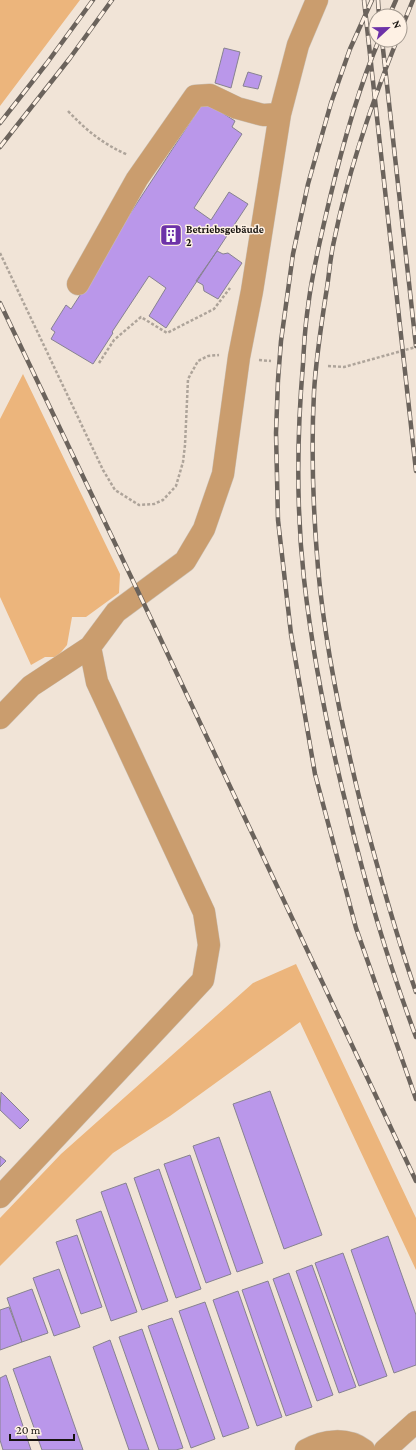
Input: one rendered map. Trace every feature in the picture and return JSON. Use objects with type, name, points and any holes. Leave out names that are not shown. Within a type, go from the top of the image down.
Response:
[{"type":"street","points":[[0,718],[31,686],[90,647],[116,612],[185,561],[204,529],[224,474],[249,359],[252,291],[280,114],[298,44],[317,0]]},
{"type":"street","points":[[78,284],[137,179],[195,96],[210,95],[237,108],[263,115],[280,114]]},
{"type":"street","points":[[0,1196],[203,980],[206,966],[209,945],[204,912],[97,682],[90,647]]},
{"type":"street","points":[[385,1450],[416,1422]]},
{"type":"street","points":[[306,1450],[316,1444],[332,1441],[348,1442],[364,1450]]},
{"type":"path","points":[[68,111],[79,124],[98,140],[147,164]]},
{"type":"path","points":[[0,253],[103,470],[116,490],[139,505],[154,504],[163,500],[176,486],[183,462],[185,445],[188,379],[198,361],[208,356],[219,354],[271,361]]},
{"type":"path","points":[[99,363],[114,340],[141,317],[167,333],[214,309],[233,283],[252,291]]},
{"type":"path","points":[[328,366],[344,367],[416,347]]},
{"type":"shaded area","points":[[0,0],[80,0],[0,106]]},
{"type":"shaded area","points":[[23,374],[120,574],[119,593],[86,617],[72,617],[67,645],[57,657],[45,657],[31,665],[0,597],[0,419]]},
{"type":"shaded area","points":[[296,964],[416,1218],[416,1270],[300,1022],[170,1116],[113,1153],[0,1266],[0,1218],[61,1154],[253,983]]},
{"type":"building","points":[[224,48],[240,52],[231,88],[215,83]]},
{"type":"building","points":[[248,72],[262,76],[258,89],[243,86]]},
{"type":"building","name":"Betriebsgebäude 2","points":[[204,101],[235,121],[232,127],[242,134],[194,208],[211,220],[229,192],[248,204],[166,328],[149,316],[166,288],[149,276],[93,364],[51,339],[55,332],[51,329],[66,305],[71,309],[97,269],[95,267]]},
{"type":"building","points":[[217,251],[223,254],[228,253],[242,263],[218,299],[204,291],[203,285],[196,281]]},
{"type":"building","points":[[270,1091],[322,1235],[284,1249],[233,1104]]},
{"type":"building","points":[[1,1092],[29,1120],[20,1129],[0,1110]]},
{"type":"building","points":[[219,1137],[263,1263],[237,1272],[193,1146]]},
{"type":"building","points":[[190,1155],[231,1274],[206,1283],[164,1164]]},
{"type":"building","points":[[0,1156],[6,1161],[0,1167]]},
{"type":"building","points":[[159,1169],[201,1289],[176,1298],[134,1178]]},
{"type":"building","points":[[126,1183],[168,1301],[142,1310],[101,1192]]},
{"type":"building","points":[[101,1211],[137,1312],[111,1321],[76,1220]]},
{"type":"building","points":[[77,1235],[102,1307],[81,1314],[56,1242]]},
{"type":"building","points":[[388,1236],[416,1315],[416,1365],[394,1373],[351,1250]]},
{"type":"building","points":[[343,1253],[387,1376],[359,1386],[315,1263]]},
{"type":"building","points":[[312,1265],[356,1387],[339,1393],[296,1271]]},
{"type":"building","points":[[59,1269],[80,1327],[54,1336],[33,1278]]},
{"type":"building","points":[[289,1273],[333,1395],[317,1401],[273,1279]]},
{"type":"building","points":[[268,1281],[312,1407],[286,1416],[242,1290]]},
{"type":"building","points":[[32,1289],[48,1333],[22,1342],[7,1298]]},
{"type":"building","points":[[238,1291],[282,1417],[257,1426],[213,1300]]},
{"type":"building","points":[[205,1302],[249,1428],[223,1437],[179,1311]]},
{"type":"building","points":[[9,1307],[22,1342],[0,1350],[0,1310]]},
{"type":"building","points":[[172,1318],[215,1439],[191,1448],[148,1326]]},
{"type":"building","points":[[142,1329],[183,1448],[176,1450],[159,1450],[119,1337]]},
{"type":"building","points":[[110,1340],[149,1450],[129,1450],[93,1347]]},
{"type":"building","points":[[50,1356],[83,1450],[42,1450],[13,1369]]},
{"type":"building","points":[[6,1375],[31,1450],[3,1450],[0,1440],[0,1378]]},
{"type":"railway","points":[[0,123],[47,63],[93,0]]},
{"type":"railway","points":[[0,147],[70,58],[112,0]]},
{"type":"railway","points":[[364,0],[416,471]]},
{"type":"railway","points":[[372,0],[350,49],[331,103],[308,184],[293,254],[281,341],[278,380],[276,433],[278,520],[291,634],[315,774],[356,928],[416,1099]]},
{"type":"railway","points":[[378,0],[378,8]]},
{"type":"railway","points":[[392,8],[396,0]]},
{"type":"railway","points":[[408,12],[413,0]]},
{"type":"railway","points":[[376,48],[357,100],[334,181],[317,254],[307,314],[301,391],[298,471],[301,552],[317,669],[328,728],[371,900],[416,1037]]},
{"type":"railway","points":[[383,48],[416,346]]},
{"type":"railway","points":[[394,48],[378,89],[353,164],[333,247],[315,380],[313,414],[313,480],[316,546],[321,598],[330,659],[348,750],[374,855],[416,992]]},
{"type":"railway","points":[[0,303],[145,606],[416,1181]]},
{"type":"place","name":"Betriebsgebäude 2","points":[[171,235]]}]
